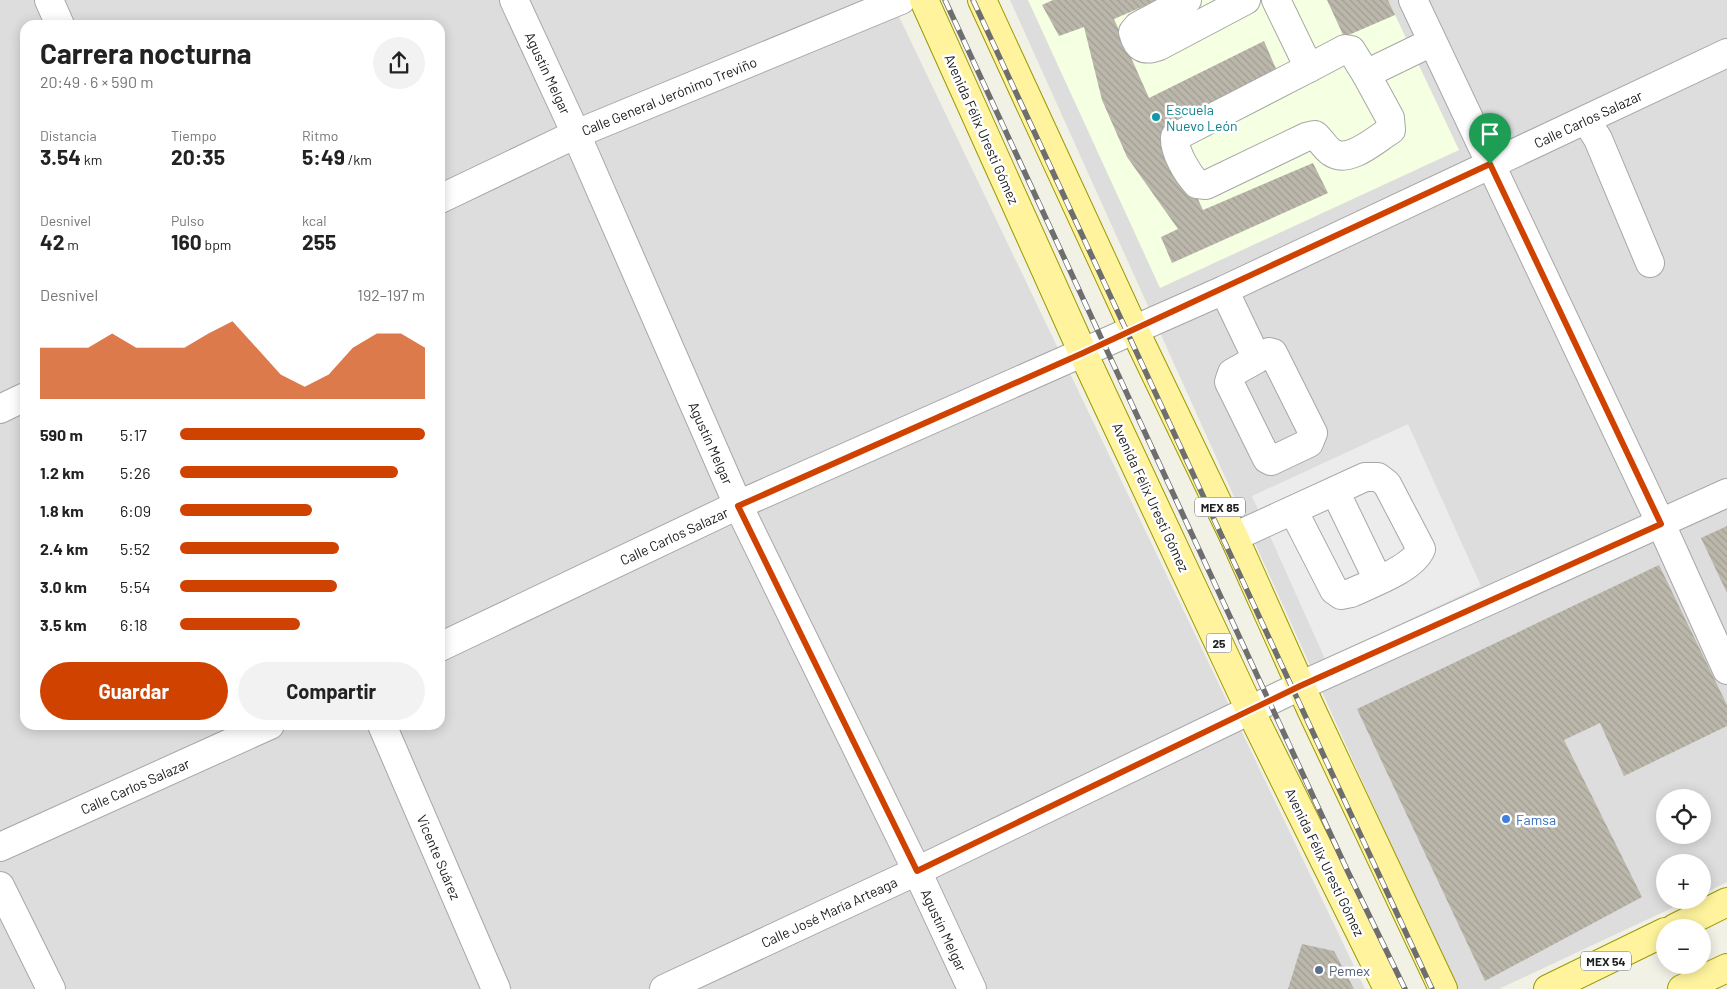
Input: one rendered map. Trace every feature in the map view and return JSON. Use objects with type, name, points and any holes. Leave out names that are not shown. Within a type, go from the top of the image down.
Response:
[{"type":"main road","name":"Avenida Félix Uresti Gómez","points":[[924,0],[1083,353],[1250,710],[1388,989]]},
{"type":"main road","name":"MEX 85","points":[[982,0],[1134,329],[1234,537],[1300,686],[1443,989]]},
{"type":"main road","points":[[1692,919],[1727,902]]},
{"type":"main road","name":"MEX 54","points":[[1548,989],[1656,936]]},
{"type":"main road","points":[[1682,989],[1718,978]]},
{"type":"street","points":[[49,0],[58,20]]},
{"type":"street","name":"Agustín Melgar","points":[[514,0],[576,134],[738,506],[917,871],[972,989]]},
{"type":"street","name":"Calle General Jerónimo Treviño","points":[[445,197],[576,134],[901,0]]},
{"type":"street","points":[[1187,0],[1138,26],[1133,32],[1136,43],[1141,48],[1148,50],[1159,46],[1246,0]]},
{"type":"street","points":[[1276,0],[1309,68]]},
{"type":"street","points":[[1413,0],[1661,524],[1727,670]]},
{"type":"street","points":[[1366,74],[1432,42]]},
{"type":"street","points":[[1345,49],[1351,50],[1366,74],[1390,118],[1390,130],[1350,156],[1340,156],[1331,152],[1315,135],[1306,137],[1206,185],[1197,184],[1190,177],[1175,144],[1175,137],[1345,49]]},
{"type":"street","name":"Calle Carlos Salazar","points":[[445,645],[738,506],[1224,290],[1727,53]]},
{"type":"street","points":[[1586,120],[1598,139],[1650,263]]},
{"type":"street","points":[[1224,290],[1257,359]]},
{"type":"street","points":[[0,409],[20,399]]},
{"type":"street","points":[[1234,537],[1292,510],[1365,477],[1378,477],[1387,484],[1421,549],[1418,556],[1410,564],[1351,593],[1341,595],[1334,590],[1292,510]]},
{"type":"street","points":[[1335,491],[1378,580]]},
{"type":"street","name":"Calle José María Arteaga","points":[[664,989],[917,871],[1300,686],[1727,493]]},
{"type":"street","name":"Calle Carlos Salazar","points":[[0,846],[259,730]]},
{"type":"street","name":"Vicente Suárez","points":[[384,730],[496,989]]},
{"type":"street","points":[[0,886],[51,989]]},
{"type":"shaded area","points":[[0,0],[891,0],[1365,989],[0,989]]},
{"type":"shaded area","points":[[1010,0],[1727,0],[1727,882],[1711,890],[1711,854],[1656,854],[1656,909],[1670,909],[1499,989],[1456,989]]},
{"type":"shaded area","points":[[1028,0],[1388,0],[1459,150],[1160,288]]},
{"type":"shaded area","points":[[1408,424],[1481,586],[1325,659],[1252,496]]},
{"type":"building","name":"Escuela Nuevo León","points":[[1053,0],[1158,0],[1114,19],[1149,98],[1264,41],[1280,78],[1168,134],[1203,210],[1313,163],[1328,193],[1172,263],[1161,237],[1178,229],[1127,157],[1102,100],[1084,27],[1059,36],[1042,5]]},
{"type":"building","points":[[1327,0],[1388,0],[1395,15],[1344,37]]},
{"type":"building","points":[[1727,526],[1727,593],[1701,538]]},
{"type":"building","name":"Famsa","points":[[1659,565],[1727,705],[1727,726],[1624,776],[1600,723],[1564,740],[1642,897],[1485,981],[1357,709]]},
{"type":"building","name":"Pemex","points":[[1302,944],[1334,951],[1354,989],[1288,989]]},
{"type":"railway","points":[[945,0],[1348,872],[1405,989]]},
{"type":"railway","points":[[973,0],[1432,989]]},
{"type":"place","name":"Escuela Nuevo León","points":[[1156,117]]},
{"type":"place","name":"Famsa","points":[[1506,819]]},
{"type":"place","name":"Pemex","points":[[1319,970]]},
{"type":"route","points":[[1490,164],[1661,524],[1300,686],[917,871],[738,506],[1224,290],[1490,164]]}]
